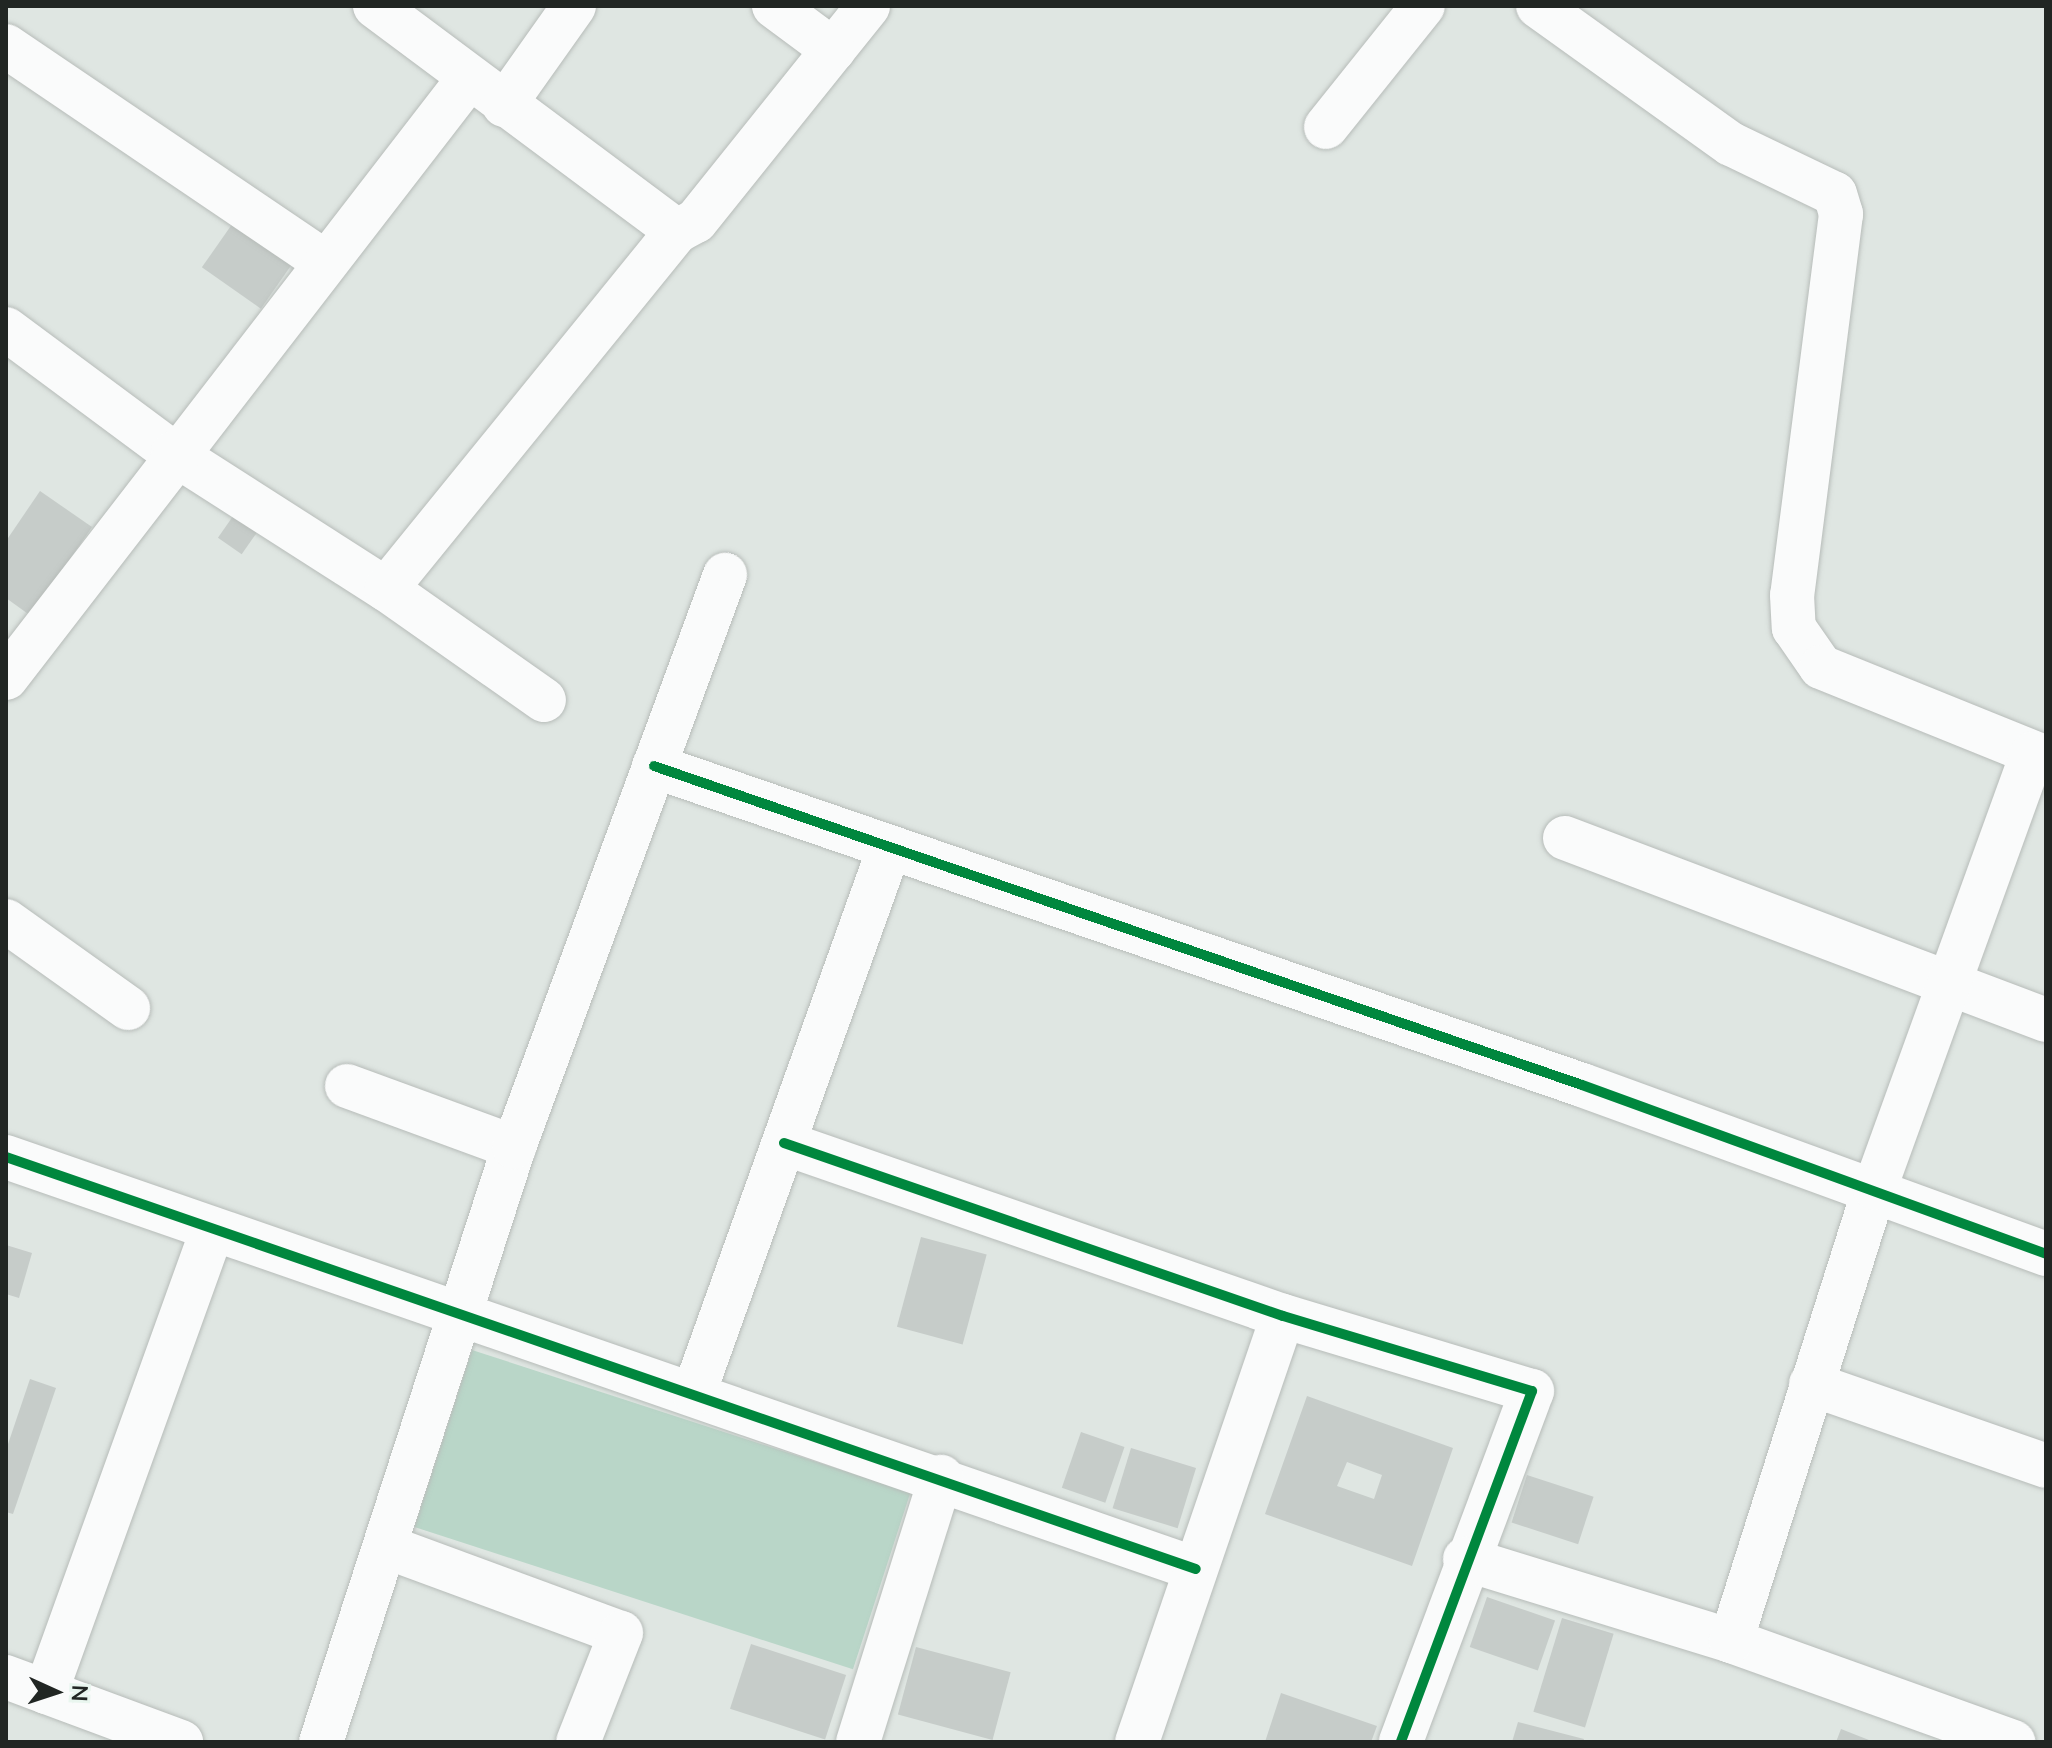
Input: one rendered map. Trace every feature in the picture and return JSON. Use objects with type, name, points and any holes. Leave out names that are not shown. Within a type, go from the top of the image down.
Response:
[{"type":"street","points":[[375,6],[677,231]]},
{"type":"street","points":[[504,105],[574,6]]},
{"type":"street","points":[[774,6],[833,50]]},
{"type":"street","points":[[386,589],[677,231],[696,221],[868,6]]},
{"type":"street","points":[[1326,127],[1423,6]]},
{"type":"street","points":[[1538,6],[1731,144],[1835,194],[1841,214],[1794,628],[1821,667],[2039,756],[1946,985],[1875,1188],[1731,1641]]},
{"type":"street","points":[[6,46],[325,262]]},
{"type":"street","points":[[13,654],[469,78]]},
{"type":"street","points":[[6,329],[173,453],[386,589],[544,700]]},
{"type":"street","points":[[321,1742],[465,1316],[514,1147],[725,575]]},
{"type":"street","points":[[654,766],[1875,1188],[2046,1254]]},
{"type":"street","points":[[1565,838],[1946,985],[2046,1020]]},
{"type":"street","points":[[694,1393],[889,849]]},
{"type":"street","points":[[6,921],[128,1008]]},
{"type":"street","points":[[347,1086],[514,1147]]},
{"type":"street","points":[[784,1143],[1283,1316],[1532,1391],[1465,1559],[1401,1742]]},
{"type":"street","points":[[6,1157],[941,1477],[1196,1569]]},
{"type":"street","points":[[46,1692],[213,1229]]},
{"type":"street","points":[[1137,1742],[1283,1316]]},
{"type":"street","points":[[1811,1384],[2046,1466]]},
{"type":"street","points":[[858,1742],[941,1477]]},
{"type":"street","points":[[387,1547],[621,1633],[578,1742]]},
{"type":"street","points":[[1465,1559],[1731,1641],[2013,1742]]},
{"type":"street","points":[[6,1677],[181,1742]]},
{"type":"green space","points":[[472,1350],[910,1492],[853,1669],[415,1527]]},
{"type":"building","points":[[242,210],[301,251],[261,309],[202,267]]},
{"type":"building","points":[[40,491],[92,527],[31,616],[6,598],[6,541]]},
{"type":"building","points":[[238,509],[262,526],[242,554],[218,538]]},
{"type":"building","points":[[921,1237],[987,1255],[963,1344],[897,1327]]},
{"type":"building","points":[[6,1245],[32,1253],[19,1298],[6,1294]]},
{"type":"building","points":[[30,1379],[56,1388],[13,1514],[6,1512],[6,1450]]},
{"type":"building","points":[[1307,1396],[1453,1448],[1412,1566],[1265,1514]],"holes":[[[1347,1462],[1382,1475],[1374,1499],[1337,1486]]]},
{"type":"building","points":[[1081,1432],[1124,1447],[1105,1503],[1062,1488]]},
{"type":"building","points":[[1131,1448],[1196,1468],[1178,1528],[1113,1508]]},
{"type":"building","points":[[1527,1475],[1594,1497],[1578,1544],[1512,1523]]},
{"type":"building","points":[[1487,1597],[1555,1620],[1538,1671],[1470,1647]]},
{"type":"building","points":[[1562,1618],[1614,1634],[1585,1728],[1533,1712]]},
{"type":"building","points":[[751,1644],[846,1675],[825,1740],[730,1709]]},
{"type":"building","points":[[916,1647],[1011,1672],[993,1740],[898,1715]]},
{"type":"building","points":[[1281,1693],[1377,1726],[1371,1742],[1265,1742]]},
{"type":"building","points":[[1518,1722],[1584,1739],[1583,1742],[1512,1742]]},
{"type":"building","points":[[1841,1729],[1874,1742],[1836,1742]]},
{"type":"cycle path","points":[[654,766],[1582,1085],[2046,1254]]},
{"type":"cycle path","points":[[784,1143],[1283,1316],[1532,1391],[1401,1742]]},
{"type":"cycle path","points":[[6,1157],[1196,1569]]}]
